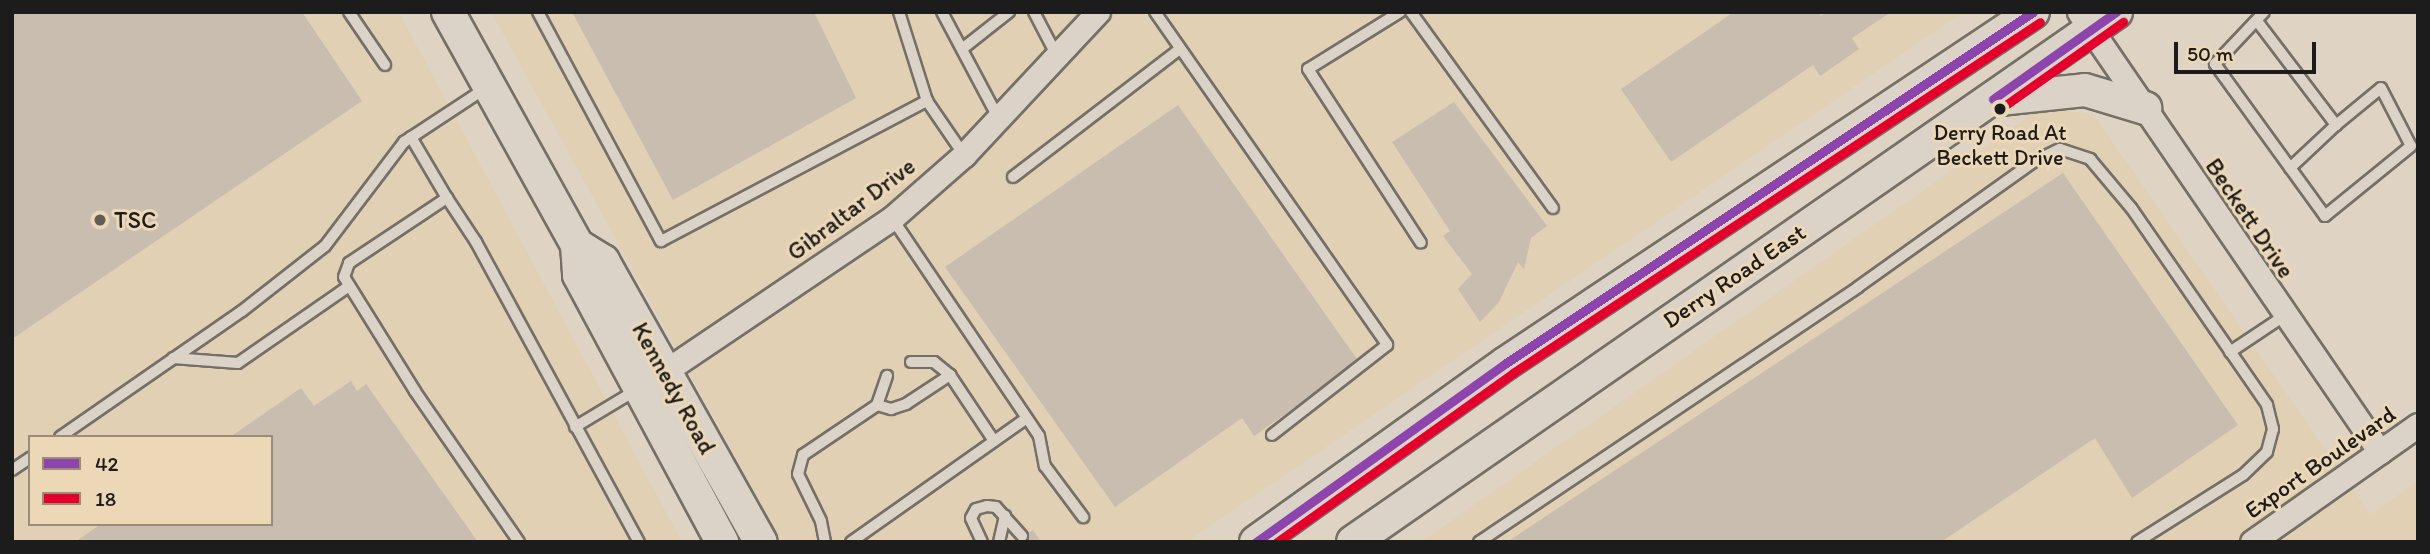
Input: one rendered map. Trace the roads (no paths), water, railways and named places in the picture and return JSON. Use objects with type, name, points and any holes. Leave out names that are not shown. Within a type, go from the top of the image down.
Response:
[{"type":"main road","name":"Kennedy Road","points":[[448,12],[577,245],[579,275],[761,542]]},
{"type":"main road","points":[[1256,542],[1506,363],[2033,12]]},
{"type":"main road","name":"Derry Road East","points":[[1353,542],[1992,100],[2096,19]]},
{"type":"main road","points":[[1992,100],[2085,90],[2146,108]]},
{"type":"main road","name":"Kennedy Road","points":[[652,380],[722,542]]},
{"type":"street","name":"Gibraltar Drive","points":[[652,380],[892,218],[964,155],[1095,13]]},
{"type":"street","name":"Beckett Drive","points":[[2096,19],[2146,108],[2284,316],[2379,452]]},
{"type":"street","name":"Export Boulevard","points":[[2252,542],[2418,425]]},
{"type":"lane","points":[[349,12],[385,65]]},
{"type":"lane","points":[[538,12],[661,241],[927,101]]},
{"type":"lane","points":[[898,12],[927,101],[964,155]]},
{"type":"lane","points":[[942,12],[999,119]]},
{"type":"lane","points":[[962,49],[1009,12]]},
{"type":"lane","points":[[1034,12],[1057,56]]},
{"type":"lane","points":[[1155,12],[1387,345],[1272,435]]},
{"type":"lane","points":[[1400,12],[1308,69],[1421,243]]},
{"type":"lane","points":[[1411,12],[1553,208]]},
{"type":"lane","points":[[2290,168],[2381,88],[2411,146],[2325,216],[2290,168],[2215,64],[2260,17],[2336,125]]},
{"type":"lane","points":[[1013,177],[1180,49]]},
{"type":"lane","points":[[63,435],[325,246],[383,164],[411,137],[488,86]]},
{"type":"lane","points":[[411,137],[476,242],[639,542]]},
{"type":"lane","points":[[1479,542],[1858,287],[2033,162],[2060,149],[2090,159],[2124,199],[2267,405],[2273,429],[2267,452],[2243,475],[2137,542]]},
{"type":"lane","points":[[447,198],[349,263],[344,277],[519,542]]},
{"type":"lane","points":[[892,218],[1039,436],[1045,466],[1083,517]]},
{"type":"lane","points":[[173,358],[238,363],[349,286]]},
{"type":"lane","points":[[2230,352],[2284,316]]},
{"type":"lane","points":[[911,362],[934,362],[950,375],[994,441]]},
{"type":"lane","points":[[877,405],[891,409],[906,404],[950,375]]},
{"type":"lane","points":[[825,542],[821,521],[798,474],[803,455],[877,405],[887,376]]},
{"type":"lane","points":[[575,427],[652,380]]},
{"type":"lane","points":[[850,542],[1027,418]]},
{"type":"lane","points":[[12,470],[28,459]]},
{"type":"lane","points":[[982,542],[971,518],[976,509],[996,507],[1022,536]]},
{"type":"lane","points":[[999,542],[1005,516]]},
{"type":"place","name":"Derry Road At Beckett Drive","points":[[2000,109]]},
{"type":"place","name":"TSC","points":[[100,220]]}]
